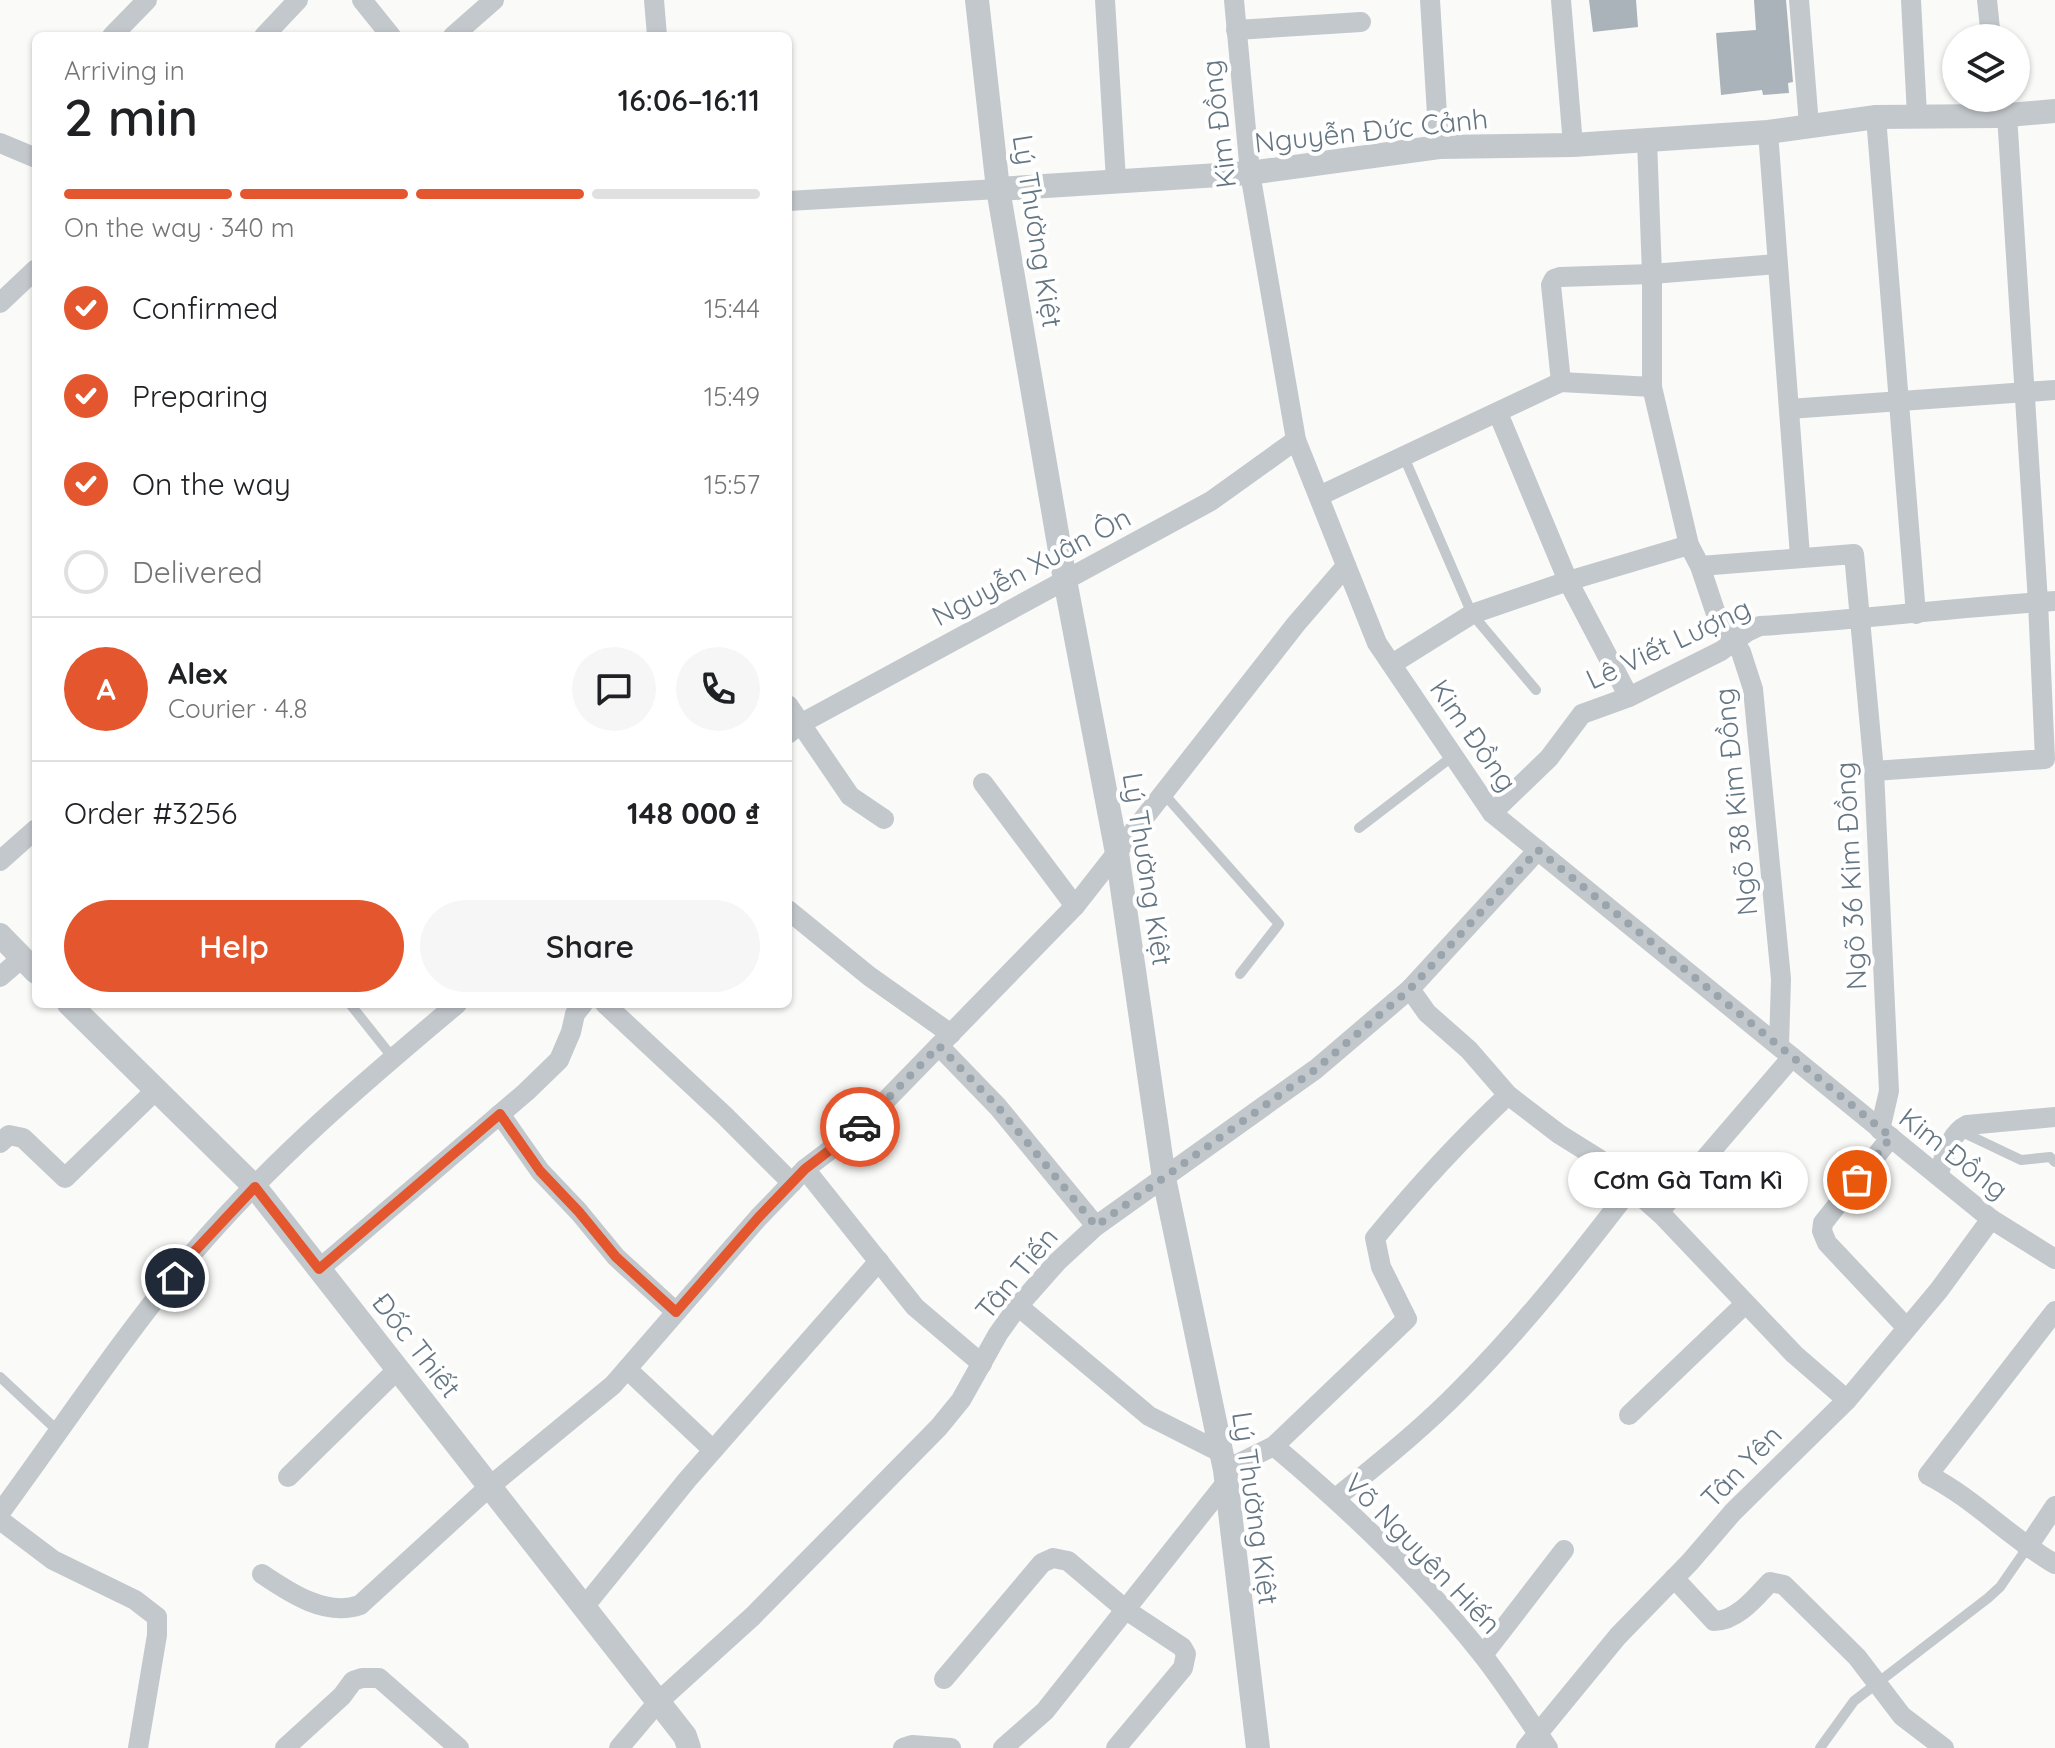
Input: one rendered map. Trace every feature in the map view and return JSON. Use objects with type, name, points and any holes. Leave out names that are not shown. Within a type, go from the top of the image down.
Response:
[{"type":"street","points":[[116,32],[147,0]]},
{"type":"street","points":[[268,32],[298,0]]},
{"type":"street","points":[[362,0],[388,32]]},
{"type":"street","points":[[458,32],[494,0]]},
{"type":"street","points":[[654,0],[657,32]]},
{"type":"street","name":"Lý Thường Kiệt","points":[[977,0],[998,189],[1065,580],[1117,853],[1164,1178],[1224,1469],[1258,1748]]},
{"type":"street","points":[[1105,0],[1116,180]]},
{"type":"street","name":"Kim Đồng","points":[[1234,0],[1250,173],[1296,440],[1377,643],[1492,813],[1991,1219],[2055,1259]]},
{"type":"street","points":[[1430,0],[1439,147]]},
{"type":"street","points":[[1561,0],[1573,145]]},
{"type":"street","points":[[1799,0],[1809,125]]},
{"type":"street","points":[[1911,0],[1917,115]]},
{"type":"street","points":[[1987,0],[1990,24]]},
{"type":"street","points":[[1236,30],[1361,22]]},
{"type":"street","name":"Nguyễn Đức Cảnh","points":[[2030,111],[2055,111]]},
{"type":"street","name":"Nguyễn Đức Cảnh","points":[[792,201],[1250,173],[1439,147],[1573,145],[1768,132],[1876,117],[1967,112]]},
{"type":"street","points":[[1874,771],[2045,759],[2047,602],[2000,112]]},
{"type":"street","points":[[1876,117],[1916,614]]},
{"type":"street","points":[[1700,566],[1800,556],[1768,132]]},
{"type":"street","name":"Ngõ 38 Kim Đồng","points":[[1647,140],[1652,387],[1689,545],[1700,566],[1715,611],[1735,640],[1749,670],[1753,689],[1786,1051]]},
{"type":"street","points":[[0,143],[32,156]]},
{"type":"street","points":[[1561,382],[1551,285],[1554,279],[1777,264]]},
{"type":"street","points":[[0,303],[32,273]]},
{"type":"street","points":[[1319,496],[1561,382],[1652,387]]},
{"type":"street","points":[[1789,409],[2055,390]]},
{"type":"street","points":[[1498,413],[1568,581],[1629,697]]},
{"type":"street","name":"Nguyễn Xuân Ôn","points":[[795,728],[1211,501],[1296,440]]},
{"type":"street","points":[[1392,664],[1472,614],[1689,545]]},
{"type":"street","name":"Ngõ 36 Kim Đồng","points":[[1800,556],[1854,554],[1874,771],[1889,1091],[1886,1133]]},
{"type":"street","points":[[262,1574],[298,1597],[345,1610],[360,1605],[489,1487],[613,1385],[798,1176],[859,1128],[1075,906],[1296,624],[1346,566]]},
{"type":"street","name":"Lê Viết Lượng","points":[[1492,813],[1549,758],[1582,714],[1629,697],[1721,651],[1760,626],[2047,602]]},
{"type":"street","points":[[795,728],[850,796],[884,819]]},
{"type":"street","points":[[983,783],[1075,906]]},
{"type":"street","points":[[0,861],[32,833]]},
{"type":"street","name":"Tân Tiến","points":[[619,1748],[658,1702],[753,1616],[905,1463],[961,1400],[998,1334],[1057,1262],[1096,1226],[1316,1069],[1410,989],[1538,850]]},
{"type":"street","points":[[792,913],[945,1040],[1096,1226]]},
{"type":"street","points":[[0,935],[29,965],[0,977]]},
{"type":"street","points":[[1410,989],[1427,1013],[1469,1050],[1508,1095],[1559,1134],[1599,1159],[1659,1212],[1794,1354],[1847,1400]]},
{"type":"street","name":"Đốc Thiết","points":[[73,1008],[255,1187],[685,1736],[689,1748]]},
{"type":"street","points":[[0,1513],[192,1254],[348,1096],[452,1008]]},
{"type":"street","points":[[319,1269],[559,1060],[580,1008]]},
{"type":"street","points":[[609,1008],[713,1104],[798,1176],[879,1261],[915,1307],[982,1364]]},
{"type":"street","points":[[1659,1212],[1786,1051]]},
{"type":"street","points":[[0,1143],[9,1135],[23,1138],[65,1178],[157,1089]]},
{"type":"street","points":[[1003,1748],[1045,1711],[1126,1610],[1224,1469],[1274,1446],[1407,1319],[1381,1267],[1375,1238],[1416,1187],[1508,1095]]},
{"type":"street","points":[[500,1114],[540,1171],[616,1257],[676,1312]]},
{"type":"street","points":[[1938,1175],[1958,1130],[1979,1122],[2055,1117]]},
{"type":"street","points":[[1886,1133],[1823,1223],[1822,1231],[1827,1243],[1906,1327]]},
{"type":"street","points":[[1336,1498],[1400,1446],[1461,1389],[1576,1259],[1631,1188]]},
{"type":"street","name":"Tân Yên","points":[[1537,1743],[1618,1636],[1733,1512],[1847,1400],[1939,1290],[1991,1219]]},
{"type":"street","points":[[584,1607],[713,1450],[879,1261]]},
{"type":"street","points":[[1629,1415],[1745,1304]]},
{"type":"street","points":[[1018,1306],[1149,1416],[1224,1469]]},
{"type":"street","points":[[2055,1311],[1928,1475],[1956,1489],[2027,1548],[2055,1564]]},
{"type":"street","points":[[288,1477],[398,1369]]},
{"type":"street","points":[[627,1369],[713,1450]]},
{"type":"street","name":"Võ Nguyên Hiến","points":[[1274,1446],[1336,1498],[1421,1583],[1483,1655],[1537,1743]]},
{"type":"street","points":[[2027,1548],[2055,1506]]},
{"type":"street","points":[[0,1520],[53,1560],[135,1600],[157,1617],[157,1635],[138,1748]]},
{"type":"street","points":[[1483,1655],[1564,1550]]},
{"type":"street","points":[[944,1679],[1048,1559],[1068,1561],[1126,1610],[1182,1647],[1186,1654],[1183,1668],[1116,1748]]},
{"type":"street","points":[[1674,1578],[1714,1621],[1734,1614],[1770,1582],[1784,1585],[1857,1657],[1902,1716],[1944,1748]]},
{"type":"street","points":[[285,1748],[342,1696],[353,1681],[379,1678],[459,1748]]},
{"type":"street","points":[[903,1748],[912,1745],[951,1748]]},
{"type":"lane","points":[[1404,457],[1472,614],[1536,690]]},
{"type":"lane","points":[[1359,828],[1453,756]]},
{"type":"lane","points":[[1164,794],[1279,924],[1240,974]]},
{"type":"lane","points":[[353,1008],[393,1058]]},
{"type":"lane","points":[[1958,1130],[2021,1160],[2050,1157],[2055,1162]]},
{"type":"lane","points":[[0,1377],[59,1432]]},
{"type":"lane","points":[[1820,1748],[1854,1701],[1988,1598],[2000,1587],[2027,1548]]},
{"type":"building","points":[[1589,0],[1636,0],[1638,27],[1593,32]]},
{"type":"building","points":[[1754,0],[1786,0],[1793,82],[1788,83],[1789,93],[1763,95],[1762,90],[1721,95],[1716,33],[1756,30]]},
{"type":"way so far","points":[[860,1127],[939,1046],[998,1107],[1096,1226],[1316,1069],[1410,989],[1538,850],[1891,1137],[1857,1180]]},
{"type":"place","name":"Cơm Gà Tam Kì","points":[[1857,1180]]},
{"type":"route","points":[[175,1278],[192,1254],[255,1187],[319,1269],[500,1114],[540,1171],[616,1257],[676,1312],[805,1169],[860,1127]]}]
